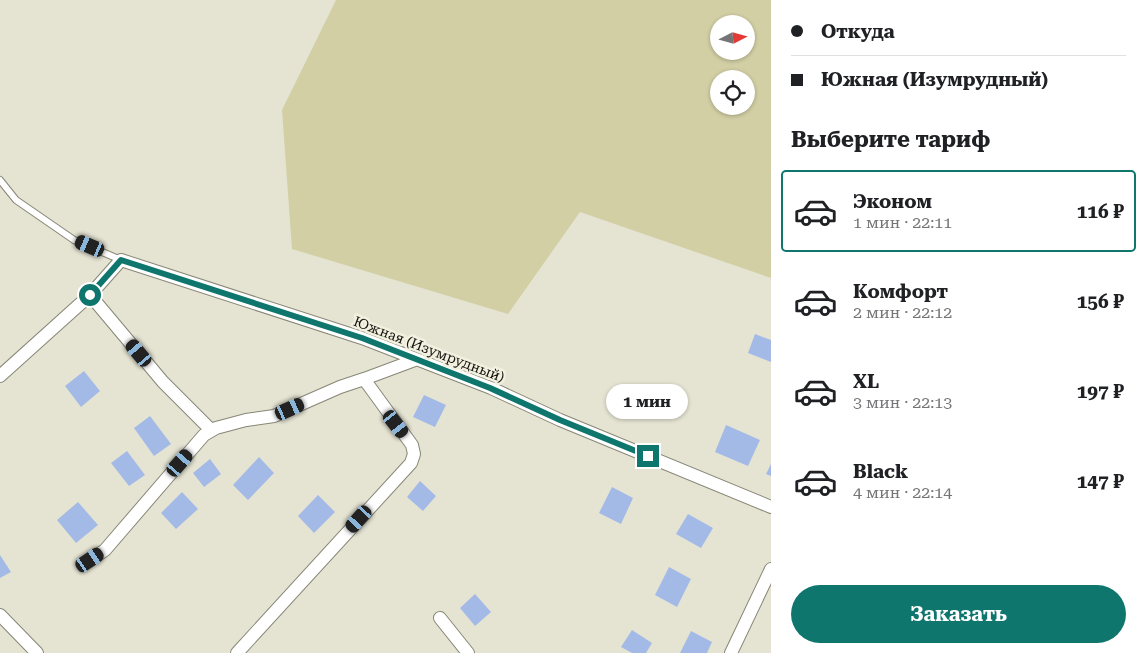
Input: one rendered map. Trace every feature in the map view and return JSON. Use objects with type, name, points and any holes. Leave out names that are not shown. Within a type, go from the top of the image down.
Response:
[{"type":"street","points":[[0,376],[90,295],[121,260]]},
{"type":"street","name":"Южная (Изумрудный)","points":[[121,260],[362,338],[490,388],[560,420],[771,507]]},
{"type":"street","points":[[90,295],[163,382],[211,430]]},
{"type":"street","points":[[90,560],[105,550],[204,434],[216,428],[246,420],[274,416],[340,387],[364,380],[415,360]]},
{"type":"street","points":[[237,653],[411,463],[414,454],[412,445],[364,380]]},
{"type":"street","points":[[731,653],[771,569]]},
{"type":"street","points":[[0,615],[38,653]]},
{"type":"street","points":[[440,618],[468,653]]},
{"type":"lane","name":"Южная (Изумрудный)","points":[[0,180],[16,200],[74,240],[121,260]]},
{"type":"shaded area","points":[[336,0],[771,0],[771,278],[580,212],[508,314],[292,249],[282,110]]},
{"type":"building","points":[[755,334],[771,340],[771,362],[748,353]]},
{"type":"building","points":[[84,371],[100,391],[81,407],[65,386]]},
{"type":"building","points":[[424,395],[446,405],[435,427],[413,417]]},
{"type":"building","points":[[150,416],[171,444],[154,456],[134,428]]},
{"type":"building","points":[[726,425],[760,440],[748,466],[715,452]]},
{"type":"building","points":[[127,451],[145,475],[129,486],[111,463]]},
{"type":"building","points":[[259,457],[274,473],[248,500],[233,485]]},
{"type":"building","points":[[210,459],[221,474],[204,487],[193,473]]},
{"type":"building","points":[[771,464],[771,476],[766,474]]},
{"type":"building","points":[[420,481],[436,496],[423,511],[407,497]]},
{"type":"building","points":[[612,487],[633,498],[621,524],[599,513]]},
{"type":"building","points":[[182,492],[198,509],[176,529],[161,513]]},
{"type":"building","points":[[318,495],[335,512],[314,533],[298,516]]},
{"type":"building","points":[[78,502],[98,525],[76,543],[57,520]]},
{"type":"building","points":[[688,514],[713,528],[701,548],[676,534]]},
{"type":"building","points":[[0,555],[11,572],[0,578]]},
{"type":"building","points":[[669,567],[691,579],[677,607],[655,595]]},
{"type":"building","points":[[475,594],[491,612],[475,626],[460,608]]},
{"type":"building","points":[[632,630],[652,643],[646,653],[632,653],[621,647]]},
{"type":"building","points":[[691,631],[712,642],[707,653],[680,653]]},
{"type":"route","points":[[90,295],[121,260],[362,338],[490,388],[560,420],[648,456]]}]
